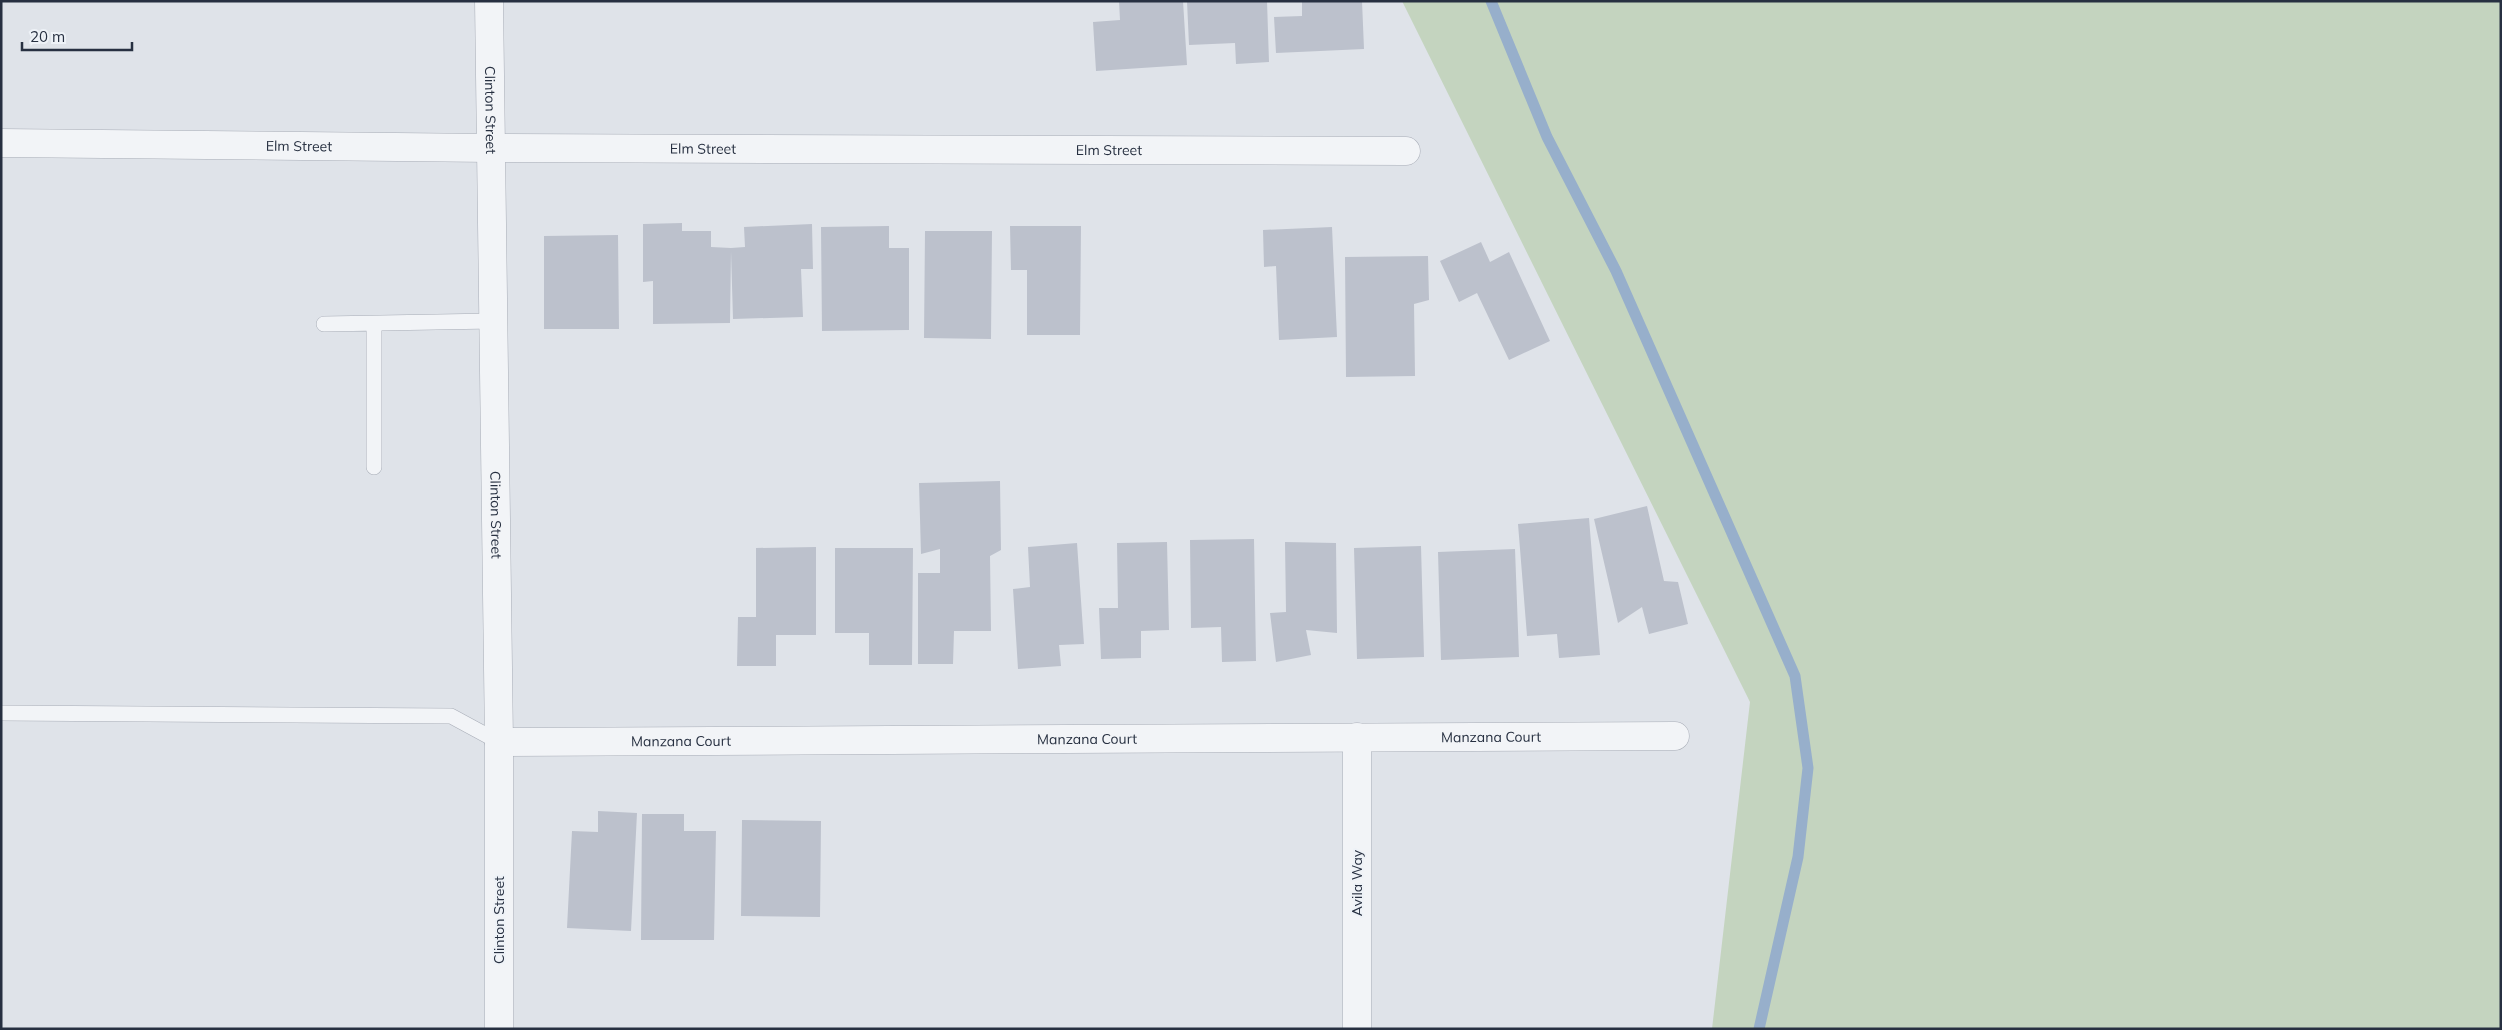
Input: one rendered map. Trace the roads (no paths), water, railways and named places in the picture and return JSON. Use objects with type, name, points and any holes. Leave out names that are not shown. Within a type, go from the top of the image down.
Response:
[{"type":"street","name":"Clinton Street","points":[[489,1],[499,742],[498,1029]]},
{"type":"street","name":"Elm Street","points":[[1,143],[491,148],[1406,150]]},
{"type":"street","name":"Manzana Court","points":[[499,742],[1675,736]]},
{"type":"street","name":"Avila Way","points":[[1357,1029],[1358,737]]},
{"type":"lane","points":[[324,324],[493,322]]},
{"type":"lane","points":[[374,324],[374,467]]},
{"type":"lane","points":[[1,713],[451,716],[499,742]]},
{"type":"waterway","points":[[1491,1],[1547,137],[1616,271],[1795,676],[1808,768],[1798,857],[1759,1029]]}]
